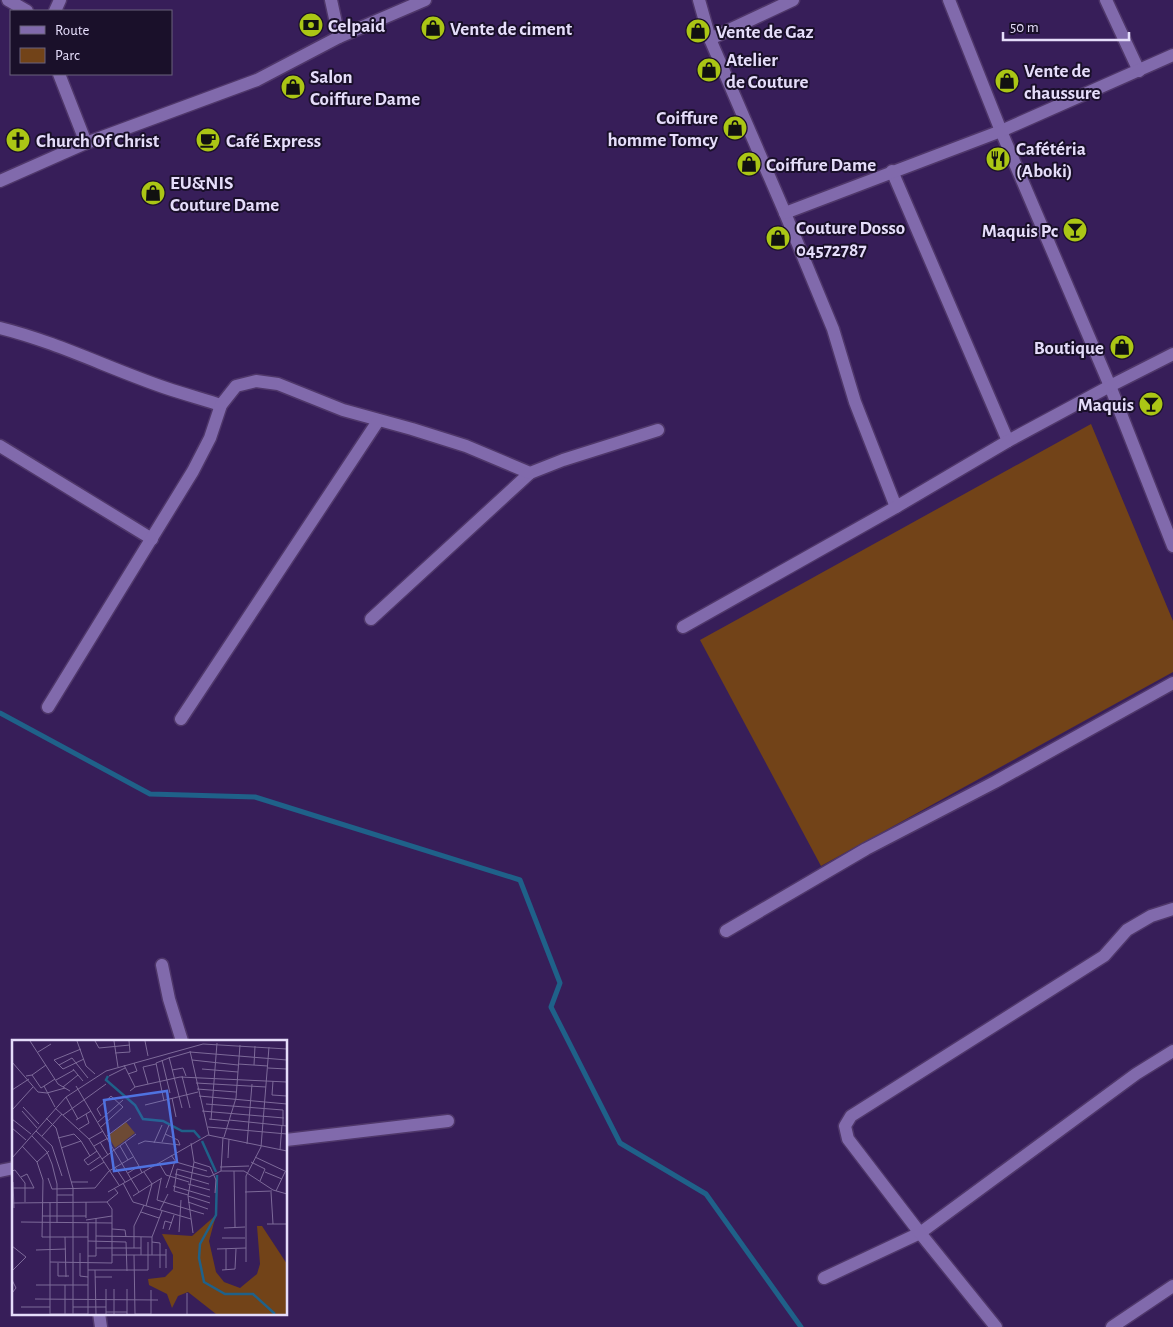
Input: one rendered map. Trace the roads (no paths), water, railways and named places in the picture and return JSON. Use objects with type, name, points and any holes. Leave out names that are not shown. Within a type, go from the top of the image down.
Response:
[{"type":"street","points":[[8,0],[25,10]]},
{"type":"street","points":[[331,0],[339,37]]},
{"type":"street","points":[[0,181],[86,143],[257,80],[339,37],[425,0]]},
{"type":"street","points":[[699,0],[710,39],[833,329],[855,402],[896,507]]},
{"type":"street","points":[[710,39],[793,0]]},
{"type":"street","points":[[949,0],[1001,132],[1110,386],[1173,546]]},
{"type":"street","points":[[1106,0],[1139,71]]},
{"type":"street","points":[[785,213],[892,171],[1001,132],[1173,55]]},
{"type":"street","points":[[59,75],[86,143]]},
{"type":"street","points":[[892,171],[1008,441]]},
{"type":"street","points":[[0,328],[69,351],[165,388],[221,405]]},
{"type":"street","points":[[683,627],[896,507],[1008,441],[1173,354]]},
{"type":"street","points":[[48,707],[152,539],[210,438],[221,405],[236,386],[256,381],[278,384],[343,410],[466,446],[530,473]]},
{"type":"street","points":[[181,719],[378,421]]},
{"type":"street","points":[[371,619],[530,473],[563,460],[658,430]]},
{"type":"street","points":[[0,446],[152,539]]},
{"type":"street","points":[[726,931],[866,849],[995,782],[1173,683]]},
{"type":"street","points":[[991,1325],[848,1139],[846,1126],[851,1116],[1104,956],[1127,930],[1151,916],[1173,909]]},
{"type":"street","points":[[162,965],[169,999],[182,1040]]},
{"type":"street","points":[[824,1278],[920,1233],[1136,1074],[1173,1051]]},
{"type":"street","points":[[288,1140],[448,1122]]},
{"type":"street","points":[[1112,1327],[1173,1286]]},
{"type":"street","points":[[99,1314],[101,1327]]},
{"type":"waterway","points":[[0,713],[150,794],[255,797],[520,880],[560,983],[551,1007],[620,1143],[706,1194],[801,1327]]},
{"type":"place","name":"Celpaid","points":[[311,25]]},
{"type":"place","name":"Vente de ciment","points":[[433,28]]},
{"type":"place","name":"Vente de Gaz","points":[[698,31]]},
{"type":"place","name":"Atelier de Couture","points":[[709,70]]},
{"type":"place","name":"Vente de chaussure","points":[[1007,81]]},
{"type":"place","name":"Salon Coiffure Dame","points":[[293,87]]},
{"type":"place","name":"Coiffure homme Tomcy","points":[[735,128]]},
{"type":"place","name":"Church Of Christ","points":[[18,140]]},
{"type":"place","name":"Café Express","points":[[208,140]]},
{"type":"place","name":"Cafétéria (Aboki)","points":[[998,159]]},
{"type":"place","name":"Coiffure Dame","points":[[749,164]]},
{"type":"place","name":"EU&NIS Couture Dame","points":[[153,193]]},
{"type":"place","name":"Maquis Pc","points":[[1075,230]]},
{"type":"place","name":"Couture Dosso 04572787","points":[[778,238]]},
{"type":"place","name":"Boutique","points":[[1122,347]]},
{"type":"place","name":"Maquis","points":[[1151,404]]}]
